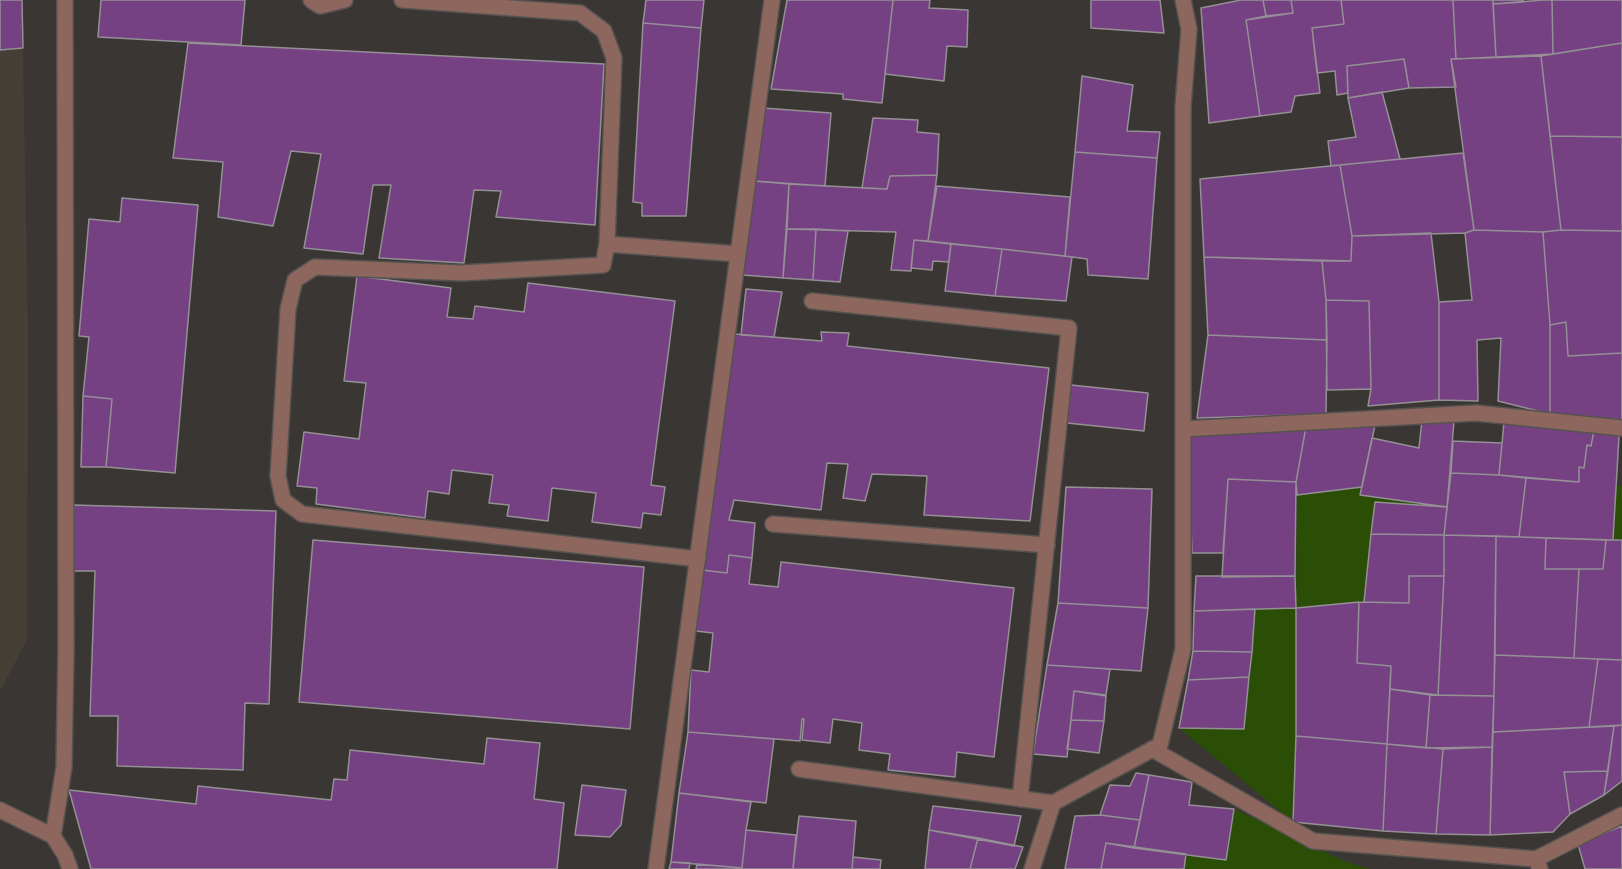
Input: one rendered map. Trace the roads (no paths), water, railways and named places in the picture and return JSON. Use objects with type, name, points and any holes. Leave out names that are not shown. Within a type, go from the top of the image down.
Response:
[{"type":"street","points":[[53,836],[64,767],[66,663],[65,0]]},
{"type":"street","points":[[311,0],[320,6],[345,0]]},
{"type":"street","points":[[402,0],[580,13],[604,31],[614,58],[607,244],[603,265],[462,273],[315,267],[295,279],[288,309],[278,476],[283,500],[302,514],[698,559]]},
{"type":"street","points":[[656,869],[771,0]]},
{"type":"street","points":[[799,770],[1053,803],[1160,745],[1183,649],[1183,106],[1189,28],[1183,0]]},
{"type":"street","points":[[607,244],[738,254]]},
{"type":"street","points":[[812,302],[1069,328],[1020,799]]},
{"type":"street","points":[[1183,429],[1476,413],[1622,428]]},
{"type":"street","points":[[773,524],[1047,544]]},
{"type":"street","points":[[1152,749],[1313,841],[1538,864],[1622,815]]},
{"type":"street","points":[[1032,869],[1053,803]]},
{"type":"street","points":[[0,810],[53,836],[65,855],[70,869]]}]
